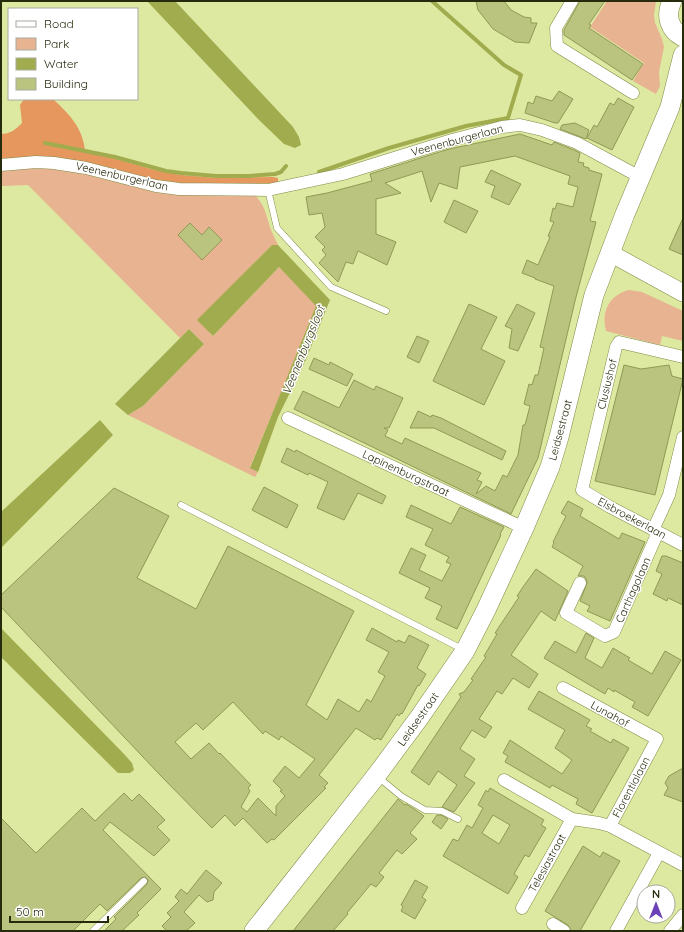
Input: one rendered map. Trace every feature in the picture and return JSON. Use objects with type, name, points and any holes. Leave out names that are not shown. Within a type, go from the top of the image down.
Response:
[{"type":"main road","points":[[672,1],[669,8],[669,21],[676,32],[683,37]]},
{"type":"main road","name":"Leidsestraat","points":[[254,931],[376,776],[419,718],[465,650],[486,610],[550,467],[559,437],[590,311],[610,253],[670,107],[683,56]]},
{"type":"main road","points":[[610,253],[683,293]]},
{"type":"street","points":[[572,1],[556,28],[557,46],[633,92]]},
{"type":"street","name":"Veenenburgerlaan","points":[[1,165],[36,162],[62,163],[156,186],[268,190],[343,174],[452,140],[502,127],[520,125],[542,130],[577,142],[640,177]]},
{"type":"street","name":"Clusiushof","points":[[582,490],[618,342],[683,356]]},
{"type":"street","name":"Lapinenburgstraat","points":[[288,418],[524,528]]},
{"type":"street","points":[[655,531],[669,495],[683,437]]},
{"type":"street","name":"Elsbroekerlaan","points":[[582,490],[610,507],[683,545]]},
{"type":"street","name":"Carthagolaan","points":[[580,583],[566,614],[606,636],[614,632],[655,531]]},
{"type":"street","name":"Lunahof","points":[[563,688],[657,739]]},
{"type":"street","name":"Florentialaan","points":[[657,739],[610,826],[683,865]]},
{"type":"street","points":[[504,780],[572,819],[610,826]]},
{"type":"street","name":"Telesiastraat","points":[[522,908],[572,819]]},
{"type":"street","points":[[616,931],[659,853]]},
{"type":"street","points":[[670,931],[683,915]]},
{"type":"street","points":[[552,924],[564,931]]},
{"type":"lane","points":[[268,190],[277,228],[331,287],[386,312]]},
{"type":"lane","points":[[181,505],[465,650]]},
{"type":"lane","points":[[376,776],[400,796],[425,810],[442,811],[458,819]]},
{"type":"lane","points":[[93,931],[144,881]]},
{"type":"green space","points":[[607,1],[656,1],[654,15],[655,23],[664,47],[659,72],[660,86],[656,94],[633,81],[644,63],[590,27]]},
{"type":"green space","points":[[47,167],[255,195],[259,199],[278,245],[272,245],[198,320],[213,336],[279,267],[317,306],[250,467],[258,472],[255,477],[128,415],[143,406],[204,344],[189,329],[180,338],[28,185],[1,186],[1,170]]},
{"type":"green space","points":[[629,290],[642,292],[683,311],[683,341],[662,336],[660,345],[606,331],[605,317],[608,305],[616,296]]},
{"type":"shaded area","points":[[23,100],[54,100],[65,110],[78,128],[85,150],[151,169],[181,175],[217,178],[273,177],[278,178],[278,183],[200,185],[155,181],[42,158],[1,158],[1,134],[12,131],[22,123],[20,105]]},
{"type":"water","points":[[147,1],[175,1],[293,127],[299,137],[301,145],[295,148],[284,144],[259,120]]},
{"type":"water","name":"Veenenburgsloot","points":[[272,245],[278,245],[330,300],[305,362],[278,417],[258,472],[250,468],[316,306],[279,267],[213,336],[197,320]]},
{"type":"water","points":[[189,329],[204,344],[143,406],[128,415],[115,404]]},
{"type":"water","points":[[100,420],[113,435],[1,548],[1,512]]},
{"type":"water","points":[[1,628],[124,754],[132,763],[134,770],[130,773],[118,773],[1,657]]},
{"type":"building","points":[[476,1],[504,1],[511,10],[524,17],[531,18],[531,23],[537,23],[529,43],[515,42],[493,29],[478,10]]},
{"type":"building","points":[[580,1],[605,1],[589,24],[591,25],[589,28],[643,64],[632,80],[564,35],[564,30]]},
{"type":"building","points":[[559,91],[573,99],[558,123],[525,113],[528,102],[533,104],[536,96],[552,101]]},
{"type":"building","points":[[618,98],[634,107],[612,150],[587,138],[594,125],[597,127],[610,103],[614,105]]},
{"type":"building","points":[[575,123],[589,130],[586,139],[560,129],[562,125]]},
{"type":"building","points":[[520,134],[552,145],[554,142],[574,150],[580,153],[578,162],[584,163],[583,166],[589,168],[589,170],[602,174],[590,221],[596,222],[575,301],[538,458],[511,514],[294,409],[303,391],[339,408],[354,380],[374,390],[376,386],[403,398],[389,428],[384,428],[388,430],[385,436],[402,444],[405,438],[481,473],[477,480],[482,482],[476,494],[486,486],[495,491],[503,475],[507,477],[518,455],[523,425],[525,425],[530,406],[524,404],[529,384],[532,385],[535,375],[538,375],[544,348],[540,347],[554,286],[522,273],[527,260],[538,265],[550,237],[548,236],[554,222],[550,221],[553,208],[555,209],[557,203],[573,207],[578,187],[568,184],[570,176],[515,156],[460,167],[457,189],[439,183],[431,202],[422,171],[385,183],[401,193],[376,199],[376,234],[396,242],[387,265],[358,251],[353,264],[346,262],[338,282],[319,263],[326,255],[322,250],[325,247],[315,237],[325,227],[322,213],[309,215],[306,197],[372,181],[370,174],[449,149]]},
{"type":"building","points":[[491,170],[521,184],[509,205],[491,197],[495,186],[485,182]]},
{"type":"building","points":[[454,200],[478,211],[466,233],[444,222]]},
{"type":"building","points":[[683,218],[683,255],[669,249]]},
{"type":"building","points":[[190,223],[202,235],[209,227],[222,240],[202,260],[178,235]]},
{"type":"building","points":[[469,304],[497,317],[481,349],[505,361],[484,405],[433,381]]},
{"type":"building","points":[[517,304],[535,313],[518,351],[509,348],[512,329],[505,326]]},
{"type":"building","points":[[417,336],[429,341],[419,363],[407,357]]},
{"type":"building","points":[[314,358],[329,365],[330,362],[353,374],[347,386],[309,369]]},
{"type":"building","points":[[624,365],[641,369],[669,365],[672,376],[683,379],[655,495],[595,481]]},
{"type":"building","points":[[418,411],[431,417],[432,415],[441,418],[506,451],[502,460],[434,428],[410,428]]},
{"type":"building","points":[[287,448],[295,452],[296,450],[386,496],[382,504],[358,493],[344,520],[317,508],[328,482],[309,473],[308,475],[281,462]]},
{"type":"building","points":[[264,487],[298,505],[287,528],[252,510]]},
{"type":"building","points":[[114,488],[169,516],[137,578],[196,609],[228,546],[354,611],[306,705],[327,720],[338,699],[359,712],[367,699],[371,702],[385,676],[378,672],[389,652],[366,640],[372,628],[397,642],[398,640],[405,643],[409,635],[429,645],[417,668],[426,674],[419,686],[418,685],[402,714],[401,713],[399,716],[397,714],[381,740],[377,738],[375,740],[356,728],[319,775],[328,783],[324,787],[326,788],[274,840],[272,839],[267,843],[243,818],[235,826],[225,815],[212,828],[1,607],[1,595]],"holes":[[[233,702],[263,734],[265,731],[279,740],[281,736],[315,759],[299,778],[285,766],[273,781],[282,790],[280,791],[285,796],[276,806],[276,816],[258,798],[247,812],[241,807],[250,791],[248,788],[251,785],[209,743],[191,759],[175,742],[196,723],[203,730]]]},
{"type":"building","points":[[568,501],[583,509],[580,516],[619,539],[622,533],[645,542],[610,621],[587,611],[590,606],[580,601],[587,583],[584,576],[578,576],[583,566],[552,547],[566,516],[561,513]]},
{"type":"building","points":[[411,505],[451,524],[460,507],[504,527],[457,629],[436,619],[442,606],[425,598],[430,588],[399,573],[411,548],[426,555],[419,570],[442,581],[451,564],[446,562],[449,557],[425,545],[433,529],[406,517]]},
{"type":"building","points":[[662,556],[666,556],[683,563],[683,605],[668,598],[667,601],[653,594],[662,574],[656,571]]},
{"type":"building","points":[[536,569],[568,591],[555,621],[541,611],[511,655],[538,674],[529,688],[513,678],[502,694],[497,691],[479,719],[492,727],[485,738],[472,730],[461,747],[460,749],[475,759],[464,776],[475,783],[454,812],[442,807],[457,785],[438,771],[429,785],[411,772],[461,697],[459,694],[464,692],[473,680],[471,679],[486,657],[484,656],[497,634],[495,633],[519,597],[517,596]]},
{"type":"building","points":[[586,633],[594,638],[585,658],[602,668],[613,648],[630,658],[628,660],[652,674],[665,651],[681,660],[648,716],[632,707],[635,702],[614,690],[614,692],[608,688],[605,694],[544,658],[555,641],[576,653]]},
{"type":"building","points":[[539,691],[590,720],[586,726],[592,729],[590,731],[611,743],[613,739],[629,748],[592,813],[576,804],[578,799],[552,785],[550,788],[505,762],[508,756],[503,753],[510,740],[562,774],[572,760],[555,748],[565,730],[528,709]]},
{"type":"building","points":[[683,768],[683,802],[664,795],[668,788],[665,783],[669,776]]},
{"type":"building","points":[[490,788],[544,820],[541,825],[546,828],[529,857],[525,855],[514,874],[518,877],[508,894],[443,856],[453,839],[458,841],[467,825],[472,828],[483,808],[478,805],[486,790],[488,792]],"holes":[[[493,815],[510,825],[499,844],[482,833]]]},
{"type":"building","points":[[124,793],[132,801],[139,794],[165,820],[157,827],[170,840],[154,856],[110,822],[103,830],[161,889],[137,913],[139,915],[122,931],[104,931],[116,919],[114,917],[147,884],[148,880],[145,877],[141,878],[107,911],[100,904],[73,931],[1,931],[1,818],[36,853],[82,808],[95,821]]},
{"type":"building","points":[[398,799],[424,816],[410,833],[417,839],[402,854],[397,850],[379,873],[384,877],[376,887],[371,884],[333,931],[293,931]]},
{"type":"building","points":[[437,815],[441,815],[448,819],[441,829],[432,822]]},
{"type":"building","points":[[583,846],[600,857],[603,852],[620,861],[580,931],[571,931],[568,925],[545,911]]},
{"type":"building","points":[[206,870],[222,883],[214,892],[213,900],[207,902],[199,895],[184,912],[195,923],[186,931],[167,931],[162,926],[171,917],[167,913],[179,901],[175,897],[181,889],[187,894]]},
{"type":"building","points":[[415,880],[428,887],[422,897],[426,900],[415,919],[401,911],[403,907],[401,905]]},
{"type":"waterway","points":[[319,172],[389,148],[466,126],[508,118],[521,75],[504,65],[432,1]]},
{"type":"waterway","points":[[45,143],[115,157],[166,171],[181,173],[216,176],[249,176],[275,174],[281,172],[286,166]]}]
